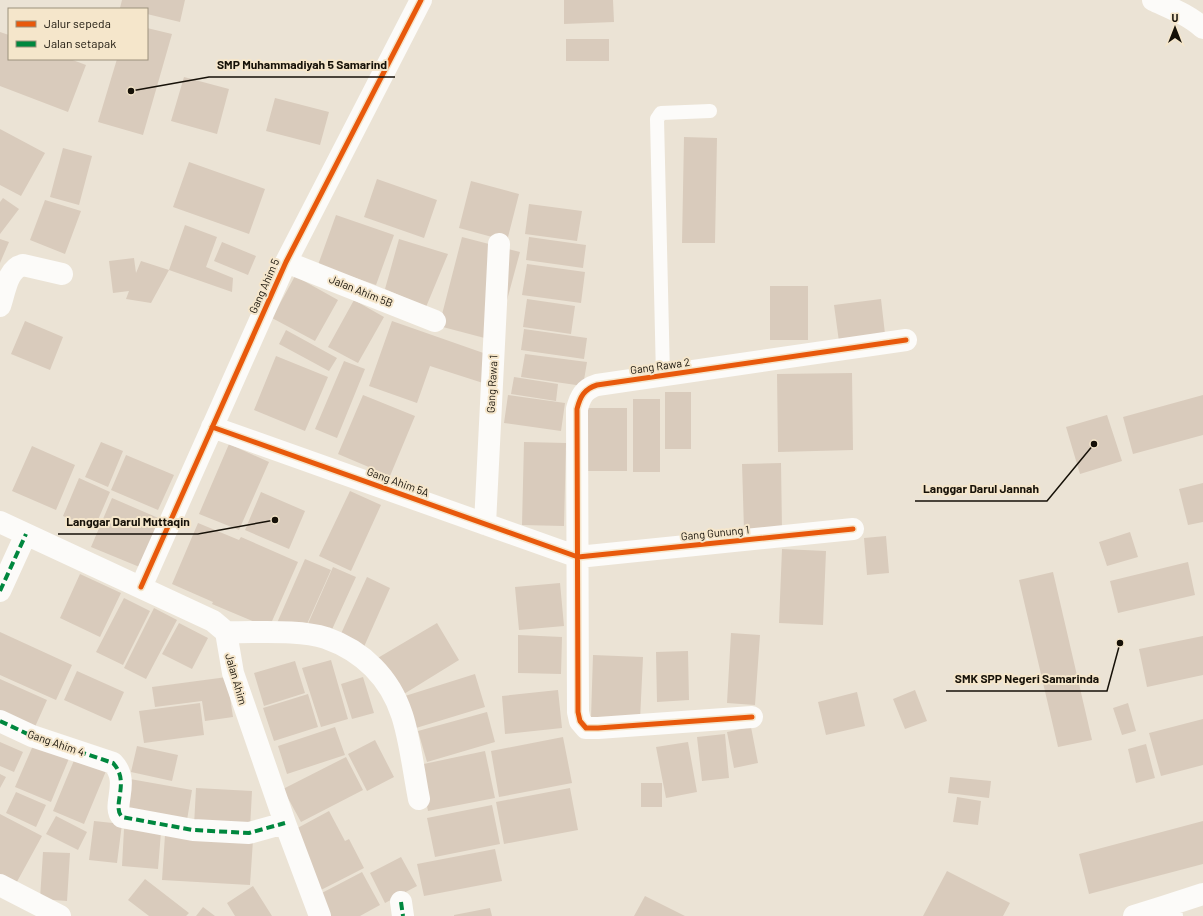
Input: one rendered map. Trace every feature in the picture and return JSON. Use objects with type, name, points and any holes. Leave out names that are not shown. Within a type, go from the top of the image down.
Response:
[{"type":"street","name":"Gang Ahim 5","points":[[141,587],[286,262],[421,0]]},
{"type":"street","points":[[1153,0],[1180,13],[1203,28]]},
{"type":"street","name":"Gang Rawa 1","points":[[485,524],[499,244]]},
{"type":"street","name":"Jalan Ahim 5B","points":[[286,262],[435,322]]},
{"type":"street","points":[[0,306],[12,272],[16,266],[22,265],[62,274]]},
{"type":"street","name":"Gang Rawa 2","points":[[752,717],[586,728],[580,721],[578,712],[577,409],[579,401],[583,393],[597,385],[906,340]]},
{"type":"street","name":"Gang Ahim 5A","points":[[212,427],[578,557]]},
{"type":"street","points":[[0,522],[213,621],[226,632],[294,634],[325,638],[359,654],[385,679],[402,715],[419,799]]},
{"type":"street","name":"Gang Gunung 1","points":[[578,557],[853,529]]},
{"type":"street","points":[[0,591],[26,534]]},
{"type":"street","name":"Jalan Ahim","points":[[226,632],[232,673],[285,823],[320,916]]},
{"type":"street","name":"Gang Ahim 4","points":[[0,721],[32,736],[113,763],[119,769],[122,777],[118,811],[122,817],[193,830],[249,834],[285,823]]},
{"type":"street","points":[[0,885],[60,916]]},
{"type":"street","points":[[1155,913],[1203,894]]},
{"type":"lane","points":[[662,376],[657,119],[661,113],[710,111]]},
{"type":"building","points":[[122,0],[185,0],[180,22],[148,14],[148,8],[120,8]]},
{"type":"building","points":[[564,0],[613,0],[614,22],[564,24]]},
{"type":"building","points":[[148,28],[172,34],[143,135],[98,122],[117,60],[148,60]]},
{"type":"building","points":[[0,32],[8,35],[8,60],[73,60],[86,65],[68,112],[0,86]]},
{"type":"building","points":[[566,39],[609,39],[609,61],[566,61]]},
{"type":"building","points":[[184,77],[229,89],[217,134],[171,121]]},
{"type":"building","points":[[275,98],[329,112],[320,145],[266,131]]},
{"type":"building","points":[[0,129],[45,153],[21,196],[0,185]]},
{"type":"building","points":[[684,137],[717,138],[715,243],[682,243]]},
{"type":"building","points":[[63,148],[92,156],[79,205],[50,197]]},
{"type":"building","points":[[189,162],[265,189],[249,234],[173,207]]},
{"type":"building","points":[[377,179],[437,200],[424,238],[364,217]]},
{"type":"building","points":[[471,181],[519,194],[507,241],[459,228]]},
{"type":"building","points":[[3,198],[19,209],[0,234],[0,202]]},
{"type":"building","points":[[45,200],[81,211],[65,254],[30,240]]},
{"type":"building","points":[[529,204],[582,211],[577,241],[525,234]]},
{"type":"building","points":[[336,215],[394,235],[376,285],[318,265]]},
{"type":"building","points":[[185,225],[217,237],[206,267],[233,278],[232,292],[169,270]]},
{"type":"building","points":[[462,237],[520,252],[496,341],[439,326]]},
{"type":"building","points":[[529,237],[586,245],[583,268],[526,260]]},
{"type":"building","points":[[0,239],[9,242],[0,263]]},
{"type":"building","points":[[399,239],[448,254],[426,307],[385,289]]},
{"type":"building","points":[[222,242],[256,256],[248,275],[214,261]]},
{"type":"building","points":[[134,258],[136,273],[141,261],[169,270],[151,303],[126,299],[129,291],[113,293],[109,261]]},
{"type":"building","points":[[527,264],[585,272],[581,303],[522,295]]},
{"type":"building","points":[[295,276],[338,300],[315,341],[272,318]]},
{"type":"building","points":[[770,286],[808,286],[808,340],[770,340]]},
{"type":"building","points":[[527,299],[575,306],[571,334],[523,327]]},
{"type":"building","points":[[881,299],[885,334],[840,349],[834,305]]},
{"type":"building","points":[[354,300],[384,317],[358,363],[328,347]]},
{"type":"building","points":[[25,321],[63,337],[50,370],[11,354]]},
{"type":"building","points":[[392,321],[492,356],[483,383],[430,366],[417,403],[369,386]]},
{"type":"building","points":[[524,329],[587,338],[584,359],[521,350]]},
{"type":"building","points":[[286,330],[337,358],[329,371],[279,344]]},
{"type":"building","points":[[525,354],[587,362],[583,386],[521,377]]},
{"type":"building","points":[[276,356],[328,377],[305,431],[254,410]]},
{"type":"building","points":[[344,361],[365,369],[337,438],[315,429]]},
{"type":"building","points":[[852,373],[853,450],[778,452],[777,374]]},
{"type":"building","points":[[514,377],[558,384],[556,401],[511,394]]},
{"type":"building","points":[[665,392],[691,392],[691,449],[665,449]]},
{"type":"building","points":[[363,395],[415,416],[390,476],[338,454]]},
{"type":"building","points":[[508,395],[565,403],[561,431],[504,423]]},
{"type":"building","points":[[1203,395],[1203,435],[1133,454],[1123,417]]},
{"type":"building","points":[[633,399],[660,399],[660,472],[633,472]]},
{"type":"building","points":[[588,408],[627,408],[627,471],[588,471]]},
{"type":"building","points":[[1107,415],[1122,461],[1080,474],[1066,427]]},
{"type":"building","points":[[101,442],[123,451],[108,487],[85,477]]},
{"type":"building","points":[[524,442],[566,443],[564,526],[522,525]]},
{"type":"building","points":[[229,444],[269,462],[239,530],[199,514]]},
{"type":"building","points":[[32,446],[75,465],[56,510],[12,491]]},
{"type":"building","points":[[126,455],[174,475],[158,510],[111,490]]},
{"type":"building","points":[[781,463],[782,530],[744,530],[742,464]]},
{"type":"building","points":[[79,478],[110,492],[94,529],[63,516]]},
{"type":"building","points":[[1203,483],[1203,522],[1188,525],[1179,489]]},
{"type":"building","points":[[350,491],[381,505],[351,571],[319,556]]},
{"type":"building","points":[[261,492],[305,511],[289,549],[245,530]]},
{"type":"building","points":[[112,498],[163,520],[142,568],[91,547]]},
{"type":"building","points":[[198,523],[239,540],[241,537],[298,562],[269,628],[212,604],[213,602],[172,584]]},
{"type":"building","points":[[1130,532],[1138,557],[1107,566],[1099,542]]},
{"type":"building","points":[[886,536],[889,573],[867,575],[864,538]]},
{"type":"building","points":[[782,549],[826,551],[823,625],[779,623]]},
{"type":"building","points":[[305,559],[331,570],[303,633],[277,623]]},
{"type":"building","points":[[1188,562],[1195,595],[1118,613],[1110,581]]},
{"type":"building","points":[[333,567],[356,577],[329,636],[307,626]]},
{"type":"building","points":[[1053,572],[1092,740],[1058,747],[1019,580]]},
{"type":"building","points":[[80,574],[121,593],[100,637],[60,618]]},
{"type":"building","points":[[367,577],[390,588],[363,649],[339,638]]},
{"type":"building","points":[[560,583],[564,626],[519,630],[515,587]]},
{"type":"building","points":[[124,598],[150,611],[123,665],[96,652]]},
{"type":"building","points":[[154,608],[177,620],[146,679],[124,668]]},
{"type":"building","points":[[179,623],[208,638],[192,669],[162,654]]},
{"type":"building","points":[[437,623],[459,660],[399,697],[376,659]]},
{"type":"building","points":[[0,632],[72,665],[56,700],[0,675]]},
{"type":"building","points":[[731,633],[760,635],[755,705],[727,703]]},
{"type":"building","points":[[518,635],[562,637],[561,674],[518,673]]},
{"type":"building","points":[[1203,636],[1203,675],[1147,687],[1139,649]]},
{"type":"building","points":[[688,651],[689,700],[657,702],[656,652]]},
{"type":"building","points":[[593,655],[643,657],[640,720],[591,718]]},
{"type":"building","points":[[331,660],[348,719],[321,727],[302,668]]},
{"type":"building","points":[[295,661],[305,693],[264,706],[254,673]]},
{"type":"building","points":[[77,671],[124,692],[111,721],[64,700]]},
{"type":"building","points":[[475,674],[485,707],[416,728],[405,696]]},
{"type":"building","points":[[227,677],[233,717],[205,721],[202,701],[155,707],[152,687]]},
{"type":"building","points":[[363,677],[374,713],[352,719],[341,684]]},
{"type":"building","points":[[0,679],[47,700],[34,729],[0,714]]},
{"type":"building","points":[[558,690],[562,728],[505,734],[502,696]]},
{"type":"building","points":[[915,690],[927,721],[905,729],[893,699]]},
{"type":"building","points":[[857,692],[865,726],[826,735],[818,702]]},
{"type":"building","points":[[308,694],[318,727],[274,741],[263,708]]},
{"type":"building","points":[[200,703],[204,735],[144,743],[139,711]]},
{"type":"building","points":[[1128,703],[1136,731],[1122,735],[1113,708]]},
{"type":"building","points":[[487,712],[495,742],[427,762],[418,731]]},
{"type":"building","points":[[1203,719],[1203,765],[1161,776],[1149,733]]},
{"type":"building","points":[[335,727],[345,755],[287,774],[278,746]]},
{"type":"building","points":[[751,727],[758,763],[734,768],[727,732]]},
{"type":"building","points":[[725,734],[729,778],[702,781],[697,737]]},
{"type":"building","points":[[563,737],[572,783],[499,797],[491,751]]},
{"type":"building","points":[[375,740],[394,777],[367,791],[348,754]]},
{"type":"building","points":[[35,741],[70,756],[51,802],[15,787]]},
{"type":"building","points":[[0,742],[23,752],[14,772],[0,766]]},
{"type":"building","points":[[688,742],[697,792],[666,798],[656,747]]},
{"type":"building","points":[[1146,744],[1155,778],[1136,783],[1128,749]]},
{"type":"building","points":[[137,746],[178,755],[172,781],[131,772]]},
{"type":"building","points":[[485,751],[495,798],[428,811],[419,765]]},
{"type":"building","points":[[346,757],[363,790],[301,822],[283,789]]},
{"type":"building","points":[[75,758],[106,771],[84,824],[53,811]]},
{"type":"building","points":[[0,774],[6,777],[0,788]]},
{"type":"building","points":[[950,777],[991,781],[989,798],[948,793]]},
{"type":"building","points":[[130,779],[192,790],[187,820],[125,810]]},
{"type":"building","points":[[641,783],[662,783],[662,807],[641,807]]},
{"type":"building","points":[[196,788],[252,791],[250,829],[194,826]]},
{"type":"building","points":[[570,788],[578,830],[504,844],[496,802]]},
{"type":"building","points":[[16,792],[46,805],[36,827],[6,813]]},
{"type":"building","points":[[957,797],[981,801],[978,825],[953,822]]},
{"type":"building","points":[[492,805],[500,844],[435,857],[427,818]]},
{"type":"building","points":[[329,811],[345,841],[349,839],[364,868],[319,891],[292,831]]},
{"type":"building","points":[[0,814],[42,836],[13,889],[0,882]]},
{"type":"building","points":[[56,816],[87,832],[78,850],[46,834]]},
{"type":"building","points":[[94,821],[122,824],[117,863],[89,860]]},
{"type":"building","points":[[1203,821],[1203,864],[1089,894],[1079,854]]},
{"type":"building","points":[[124,829],[161,832],[158,869],[122,866]]},
{"type":"building","points":[[165,835],[253,840],[250,885],[162,880]]},
{"type":"building","points":[[495,849],[502,881],[424,896],[417,864]]},
{"type":"building","points":[[43,852],[70,853],[67,901],[40,899]]},
{"type":"building","points":[[401,857],[417,886],[385,903],[370,873]]},
{"type":"building","points":[[947,871],[1010,903],[1003,916],[923,916]]},
{"type":"building","points":[[362,872],[380,905],[360,916],[329,916],[318,895]]},
{"type":"building","points":[[145,879],[189,913],[186,916],[149,916],[128,900]]},
{"type":"building","points":[[253,886],[272,916],[235,916],[227,903]]},
{"type":"building","points":[[645,896],[685,916],[634,916]]},
{"type":"building","points":[[203,907],[215,916],[196,916]]},
{"type":"building","points":[[490,908],[492,916],[454,916],[454,915]]},
{"type":"marked path","points":[[0,591],[26,534]]},
{"type":"marked path","points":[[0,721],[32,736],[113,763],[118,770],[120,778],[121,786],[118,807],[122,817],[193,830],[249,833],[285,823]]},
{"type":"marked path","points":[[401,902],[403,916]]},
{"type":"cycle path","points":[[141,587],[286,262],[421,0]]},
{"type":"cycle path","points":[[752,717],[598,728],[586,728],[580,721],[578,712],[577,409],[580,401],[586,391],[597,385],[906,340]]},
{"type":"cycle path","points":[[212,427],[578,557],[853,529]]},
{"type":"place","name":"SMP Muhammadiyah 5 Samarind","points":[[131,91]]},
{"type":"place","name":"Langgar Darul Jannah","points":[[1094,444]]},
{"type":"place","name":"Langgar Darul Muttaqin","points":[[275,520]]},
{"type":"place","name":"SMK SPP Negeri Samarinda","points":[[1120,643]]}]
